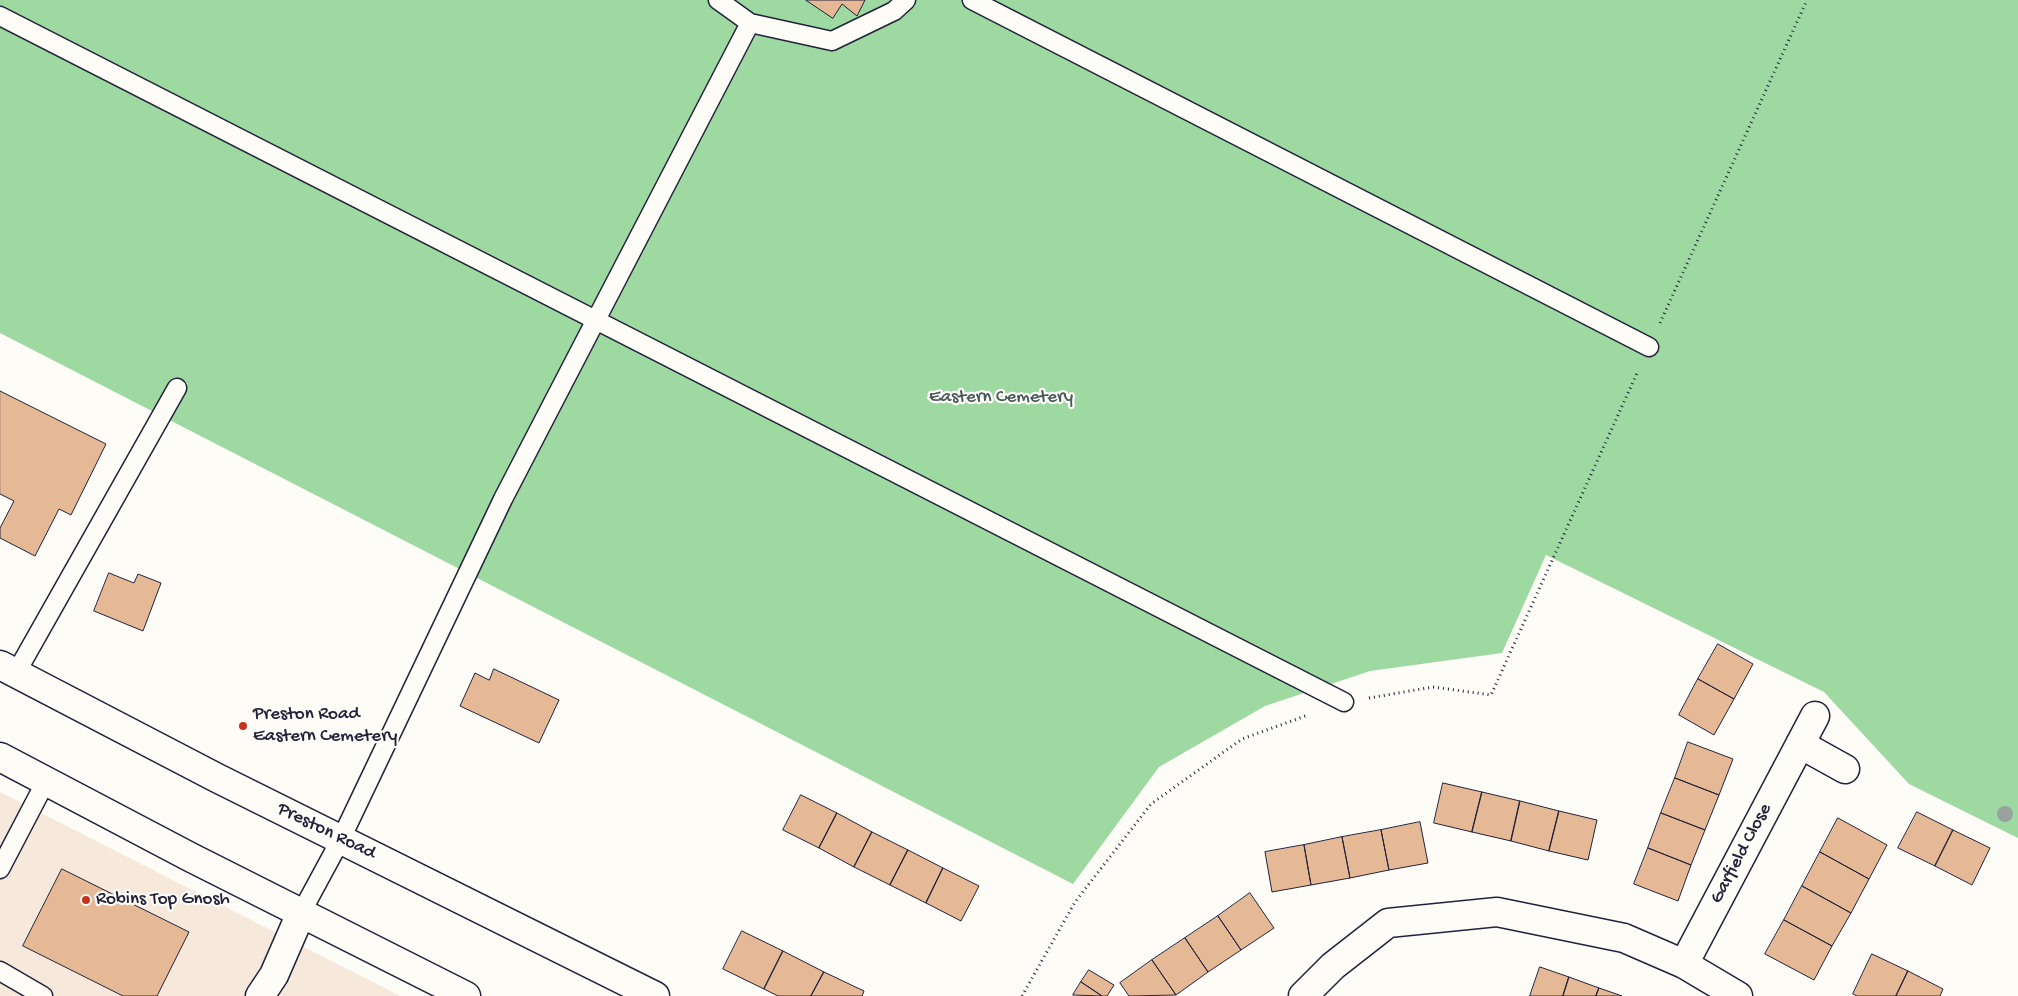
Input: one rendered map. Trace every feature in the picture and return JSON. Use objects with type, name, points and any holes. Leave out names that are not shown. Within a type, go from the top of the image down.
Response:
[{"type":"street","name":"Preston Road","points":[[8,669],[217,778],[654,996]]},
{"type":"street","name":"Garfield Close","points":[[1684,964],[1815,716]]},
{"type":"street","points":[[1800,744],[1846,769]]},
{"type":"street","points":[[0,757],[302,914],[466,996]]},
{"type":"street","points":[[1303,996],[1333,966],[1388,923],[1497,912],[1624,938],[1684,964],[1738,996]]},
{"type":"street","points":[[260,996],[274,975],[302,914]]},
{"type":"lane","points":[[718,0],[750,23],[832,41],[894,11],[906,0]]},
{"type":"lane","points":[[972,0],[1649,347]]},
{"type":"lane","points":[[0,16],[597,319],[1344,702]]},
{"type":"lane","points":[[302,914],[341,839],[503,499],[750,23]]},
{"type":"lane","points":[[8,669],[177,388]]},
{"type":"lane","points":[[0,869],[46,781]]},
{"type":"lane","points":[[0,971],[42,996]]},
{"type":"path","points":[[1022,996],[1075,902],[1151,804],[1242,739],[1344,702],[1433,687],[1491,695],[1806,0]]},
{"type":"shaded area","points":[[0,792],[400,996],[0,996]]},
{"type":"green space","name":"Eastern Cemetery","points":[[0,0],[2018,0],[2018,838],[1909,784],[1824,692],[1546,555],[1502,653],[1370,671],[1265,706],[1159,767],[1073,884],[0,333]]},
{"type":"building","points":[[806,0],[865,0],[857,16],[842,4],[833,18]]},
{"type":"building","points":[[0,391],[106,444],[71,515],[59,509],[35,556],[0,538],[0,528],[14,501],[0,494]]},
{"type":"building","points":[[109,573],[134,583],[138,574],[161,583],[143,631],[94,611]]},
{"type":"building","points":[[1718,644],[1753,664],[1734,699],[1698,679]]},
{"type":"building","points":[[494,669],[559,700],[539,743],[460,706],[475,673],[489,680]]},
{"type":"building","points":[[1698,679],[1734,699],[1714,735],[1679,715]]},
{"type":"building","points":[[1688,742],[1733,759],[1719,795],[1675,778]]},
{"type":"building","points":[[1675,778],[1719,795],[1705,830],[1661,813]]},
{"type":"building","points":[[1443,783],[1482,792],[1472,832],[1434,823]]},
{"type":"building","points":[[1482,792],[1520,801],[1511,841],[1472,832]]},
{"type":"building","points":[[801,795],[837,813],[819,848],[783,830]]},
{"type":"building","points":[[1520,801],[1559,811],[1549,851],[1511,841]]},
{"type":"building","points":[[1559,811],[1597,820],[1588,860],[1549,851]]},
{"type":"building","points":[[1917,812],[1953,830],[1935,866],[1898,848]]},
{"type":"building","points":[[837,813],[872,832],[854,867],[819,848]]},
{"type":"building","points":[[1661,813],[1705,830],[1691,865],[1648,848]]},
{"type":"building","points":[[1838,818],[1887,845],[1869,879],[1820,852]]},
{"type":"building","points":[[1420,822],[1428,863],[1389,870],[1381,830]]},
{"type":"building","points":[[1381,830],[1389,870],[1350,878],[1342,837]]},
{"type":"building","points":[[1953,830],[1990,848],[1972,885],[1935,866]]},
{"type":"building","points":[[872,832],[908,850],[890,885],[854,867]]},
{"type":"building","points":[[1342,837],[1350,878],[1311,885],[1304,845]]},
{"type":"building","points":[[1304,845],[1311,885],[1272,892],[1265,852]]},
{"type":"building","points":[[1648,848],[1691,865],[1678,901],[1634,884]]},
{"type":"building","points":[[908,850],[943,868],[926,903],[890,885]]},
{"type":"building","points":[[1820,852],[1869,879],[1851,913],[1802,886]]},
{"type":"building","points":[[943,868],[979,886],[961,921],[926,903]]},
{"type":"building","name":"Robins Top Gnosh","points":[[62,869],[189,932],[157,996],[123,996],[23,946]]},
{"type":"building","points":[[1802,886],[1851,913],[1832,946],[1784,920]]},
{"type":"building","points":[[1250,893],[1274,928],[1241,950],[1218,916]]},
{"type":"building","points":[[1218,916],[1241,950],[1208,972],[1185,938]]},
{"type":"building","points":[[1784,920],[1832,946],[1814,980],[1765,954]]},
{"type":"building","points":[[742,931],[783,951],[764,989],[723,969]]},
{"type":"building","points":[[1185,938],[1208,972],[1176,995],[1152,960]]},
{"type":"building","points":[[783,951],[824,972],[811,996],[778,996],[764,989]]},
{"type":"building","points":[[1872,954],[1908,971],[1896,996],[1857,996],[1853,994]]},
{"type":"building","points":[[1152,960],[1176,995],[1129,996],[1120,983]]},
{"type":"building","points":[[1540,967],[1569,977],[1563,996],[1530,996]]},
{"type":"building","points":[[1089,970],[1114,985],[1107,996],[1102,996],[1081,982]]},
{"type":"building","points":[[1908,971],[1943,989],[1940,996],[1896,996]]},
{"type":"building","points":[[824,972],[864,991],[862,996],[811,996]]},
{"type":"building","points":[[1569,977],[1599,988],[1596,996],[1563,996]]},
{"type":"building","points":[[1081,982],[1102,996],[1073,995]]},
{"type":"building","points":[[1599,988],[1622,996],[1596,996]]},
{"type":"place","name":"Preston Road Eastern Cemetery","points":[[243,726]]},
{"type":"place","name":"Robins Top Gnosh","points":[[86,900]]}]
